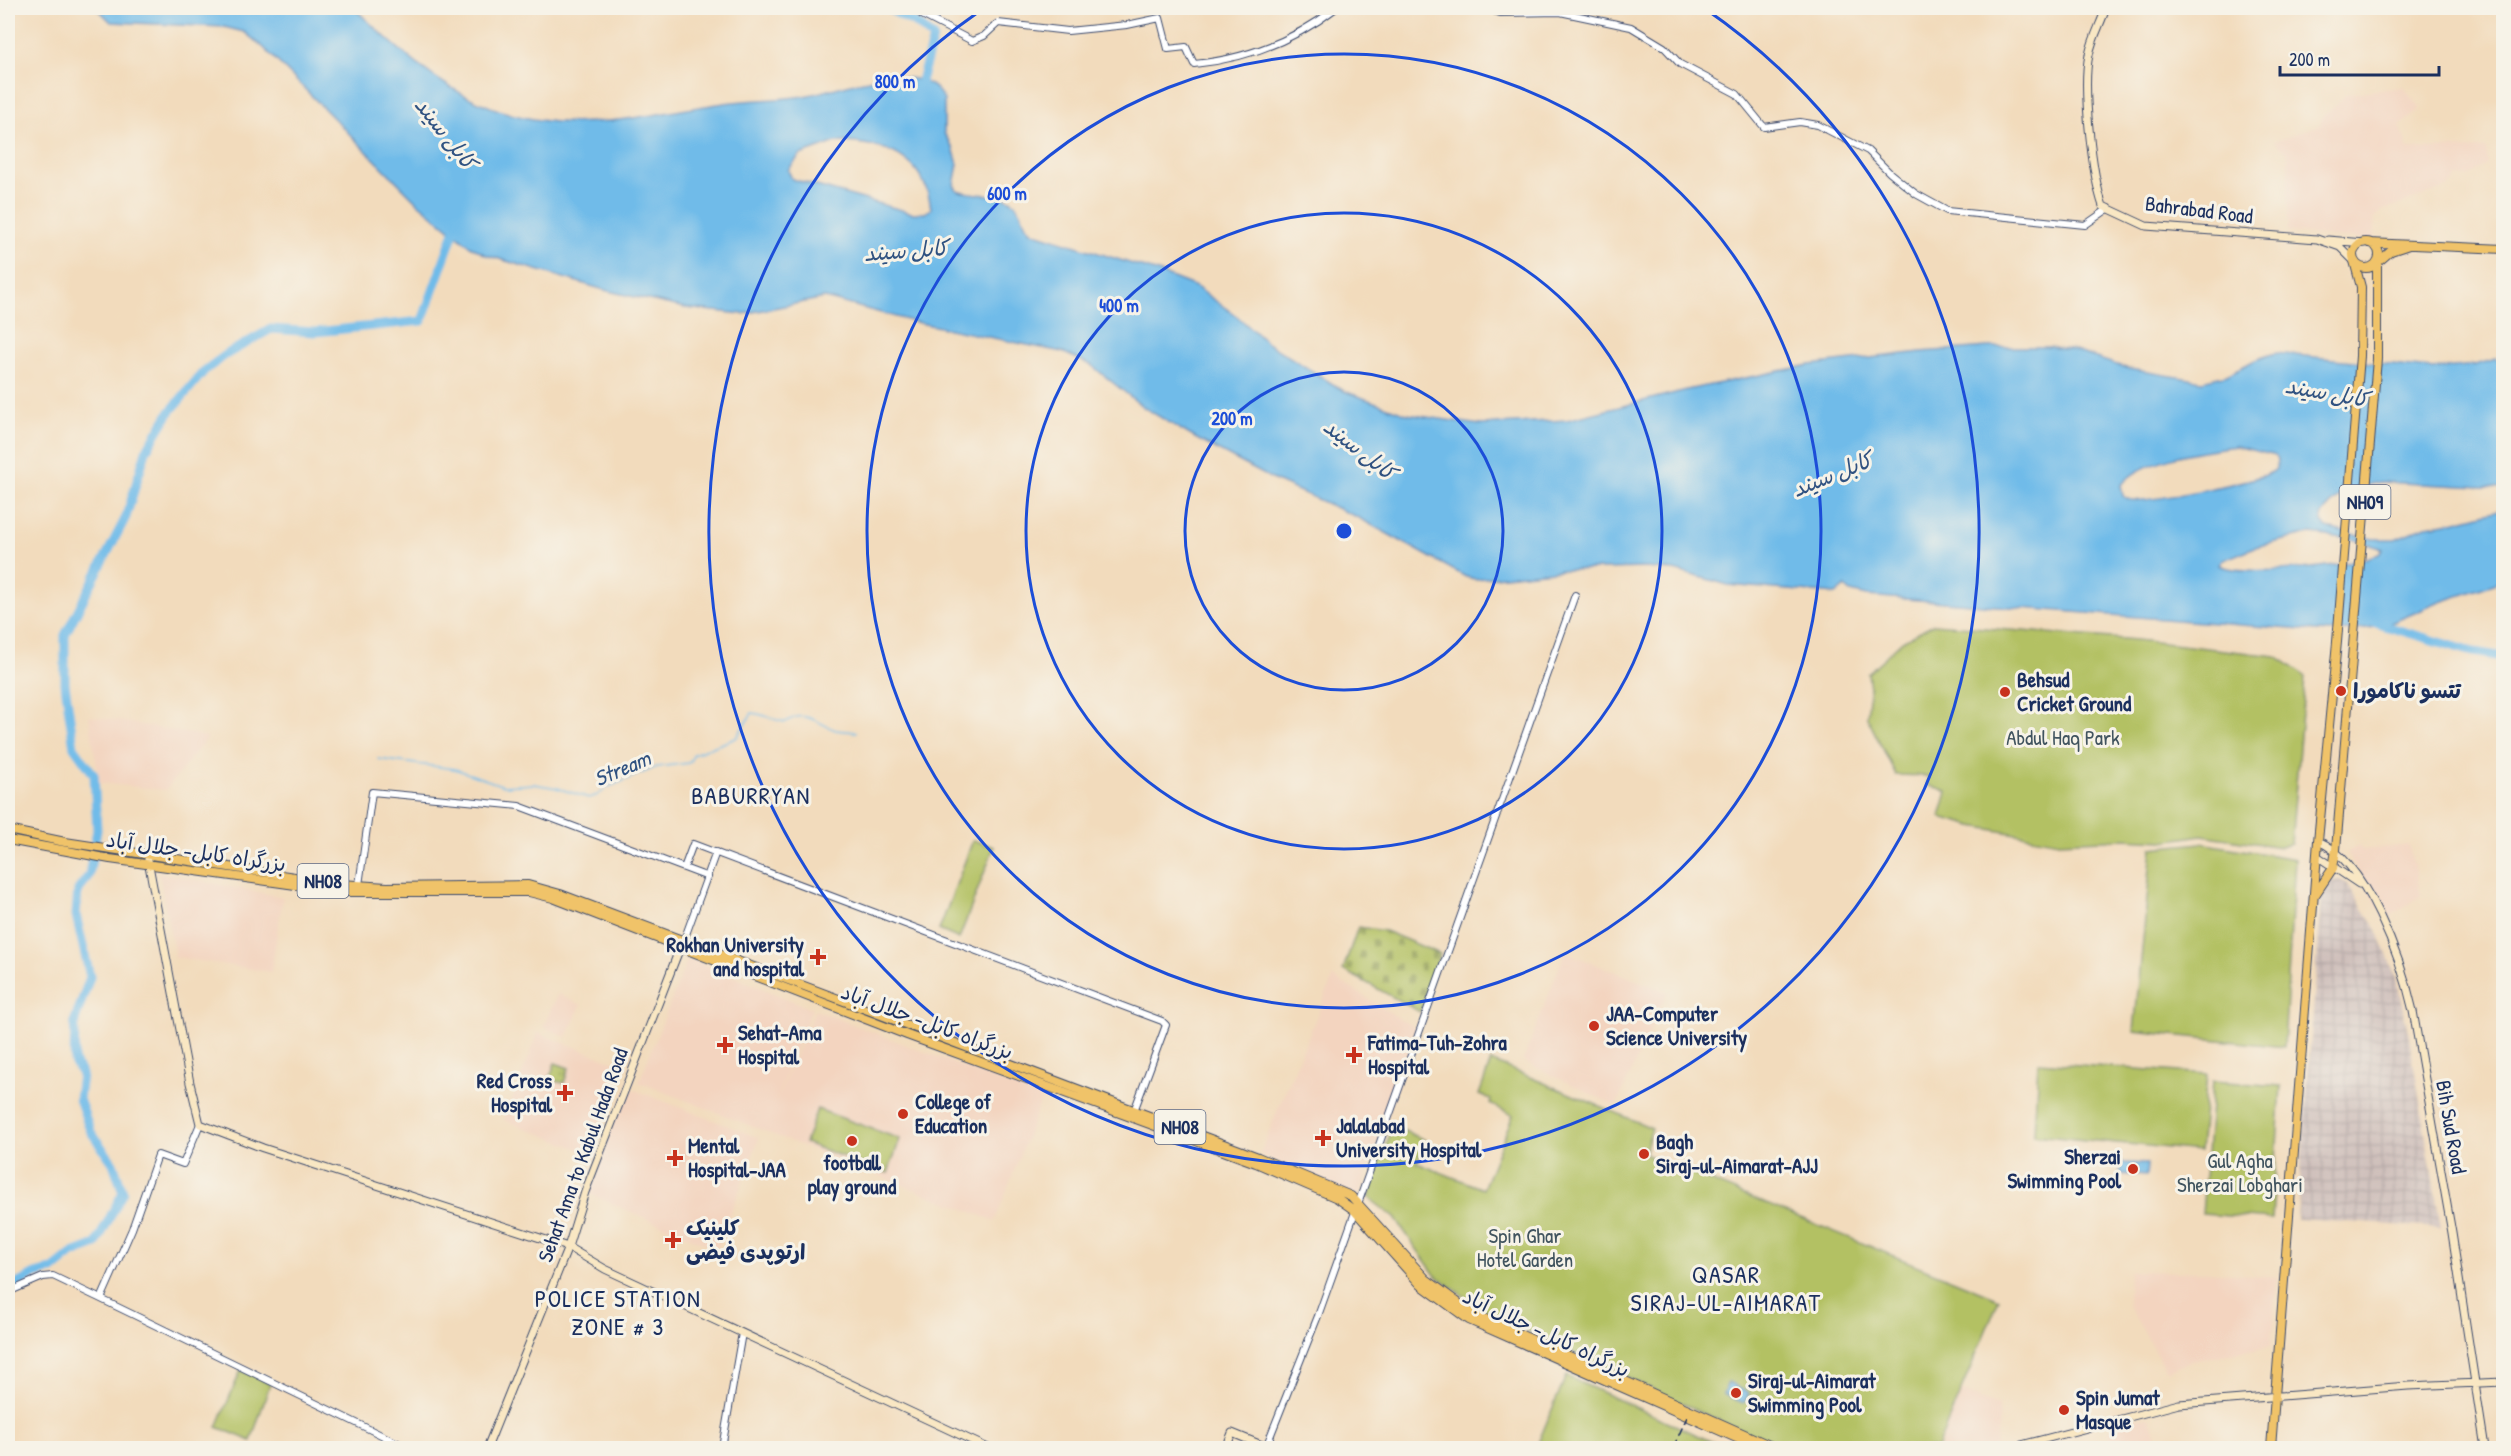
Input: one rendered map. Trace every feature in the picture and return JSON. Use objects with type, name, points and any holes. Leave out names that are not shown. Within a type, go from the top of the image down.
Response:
[{"type":"main road","points":[[2106,8],[2089,55],[2087,83],[2099,195],[2103,206],[2108,208]]},
{"type":"main road","name":"Bahrabad Road","points":[[2108,208],[2146,226],[2317,239],[2340,247],[2354,261]]},
{"type":"main road","points":[[2317,239],[2504,249]]},
{"type":"main road","points":[[2367,243],[2355,249],[2354,261],[2359,266],[2367,268],[2391,251],[2409,245]]},
{"type":"main road","name":"NH09","points":[[2314,898],[2332,868],[2336,850],[2340,780],[2354,645],[2377,359],[2378,251],[2367,243]]},
{"type":"main road","name":"NH09","points":[[2271,1449],[2277,1397],[2318,841],[2360,359],[2361,297],[2354,261]]},
{"type":"main road","points":[[2324,779],[2340,780]]},
{"type":"main road","name":"NH08","points":[[8,830],[64,847]]},
{"type":"main road","name":"بزرگراه کابل- جلال آباد","points":[[8,840],[111,854],[150,864],[345,892],[529,892],[553,898],[682,944],[1133,1114],[1258,1156],[1341,1191],[1426,1280],[1472,1313],[1776,1449]]},
{"type":"main road","name":"Bih Sud Road","points":[[2318,841],[2336,850],[2364,887],[2397,954],[2414,1011],[2485,1449]]},
{"type":"main road","name":"بزرگراه کابل- جلال آباد","points":[[111,854],[147,855],[359,885],[537,886],[682,944]]},
{"type":"main road","points":[[147,855],[190,1083],[201,1124],[262,1148],[568,1247],[605,1269],[988,1449]]},
{"type":"main road","points":[[2317,856],[2364,887]]},
{"type":"main road","name":"Sehat Ama to Kabul Hada Road","points":[[487,1449],[568,1247],[585,1192],[682,944]]},
{"type":"main road","name":"بزرگراه کابل- جلال آباد","points":[[1356,1206],[1421,1285],[1469,1320],[1759,1449]]},
{"type":"main road","points":[[2010,1449],[2160,1407],[2474,1382],[2504,1382]]},
{"type":"main road","points":[[1226,1449],[1232,1433],[1268,1448]]},
{"type":"street","points":[[914,8],[922,15],[972,41],[984,36],[999,22],[1068,31],[1127,25],[1160,18],[1168,49],[1186,47],[1194,64],[1215,62],[1281,43],[1336,8]]},
{"type":"street","points":[[1483,8],[1500,14],[1560,12],[1631,27],[1664,47],[1680,64],[1737,94],[1764,127],[1800,122],[1818,125],[1868,151],[1916,194],[1947,211],[2085,225],[2108,208]]},
{"type":"street","points":[[1268,1448],[1451,948],[1575,595]]},
{"type":"street","points":[[359,885],[372,792],[519,806],[708,877]]},
{"type":"street","points":[[684,868],[693,843],[1162,1021],[1166,1025],[1133,1114]]},
{"type":"street","points":[[682,944],[716,852]]},
{"type":"street","points":[[101,1299],[132,1229],[158,1155],[183,1164],[201,1124]]},
{"type":"street","points":[[8,1292],[43,1277],[53,1276],[408,1449]]},
{"type":"street","points":[[722,1449],[742,1333]]},
{"type":"shaded area","points":[[2404,87],[2420,110],[2400,126],[2408,149],[2486,148],[2487,163],[2471,176],[2458,177],[2447,188],[2381,211],[2374,219],[2375,241],[2288,232],[2288,154],[2274,141],[2320,125],[2322,118],[2346,94]]},
{"type":"shaded area","points":[[89,716],[208,737],[166,790],[99,783]]},
{"type":"shaded area","points":[[2359,845],[2362,850],[2409,845],[2421,896],[2384,919],[2347,852]]},
{"type":"shaded area","points":[[159,873],[283,897],[271,972],[175,957]]},
{"type":"shaded area","points":[[2339,880],[2347,884],[2377,930],[2396,977],[2409,1037],[2441,1228],[2297,1219],[2323,884]]},
{"type":"shaded area","name":"JAA-Computer Science University","points":[[1565,952],[1667,992],[1616,1106],[1523,1061]]},
{"type":"shaded area","name":"College of Education","points":[[688,958],[812,1009],[771,1112],[815,1010],[1042,1097],[995,1221],[639,1082]]},
{"type":"shaded area","points":[[1333,977],[1415,1028],[1399,1083],[1358,1197],[1260,1154],[1288,1084],[1299,1088],[1289,1083]]},
{"type":"shaded area","points":[[558,994],[581,1005],[567,1037],[543,1027]]},
{"type":"shaded area","name":"Red Cross Hospital","points":[[538,1033],[625,1066],[592,1154],[504,1120]]},
{"type":"shaded area","name":"Mental Hospital-JAA","points":[[627,1087],[759,1138],[717,1249],[585,1192]]},
{"type":"shaded area","points":[[2129,1271],[2205,1272],[2277,1277],[2271,1346],[2191,1361],[2167,1371],[2128,1305]]},
{"type":"shaded area","points":[[1959,1390],[1998,1406],[2000,1416],[1995,1448],[1940,1448]]},
{"type":"shaded area","points":[[2149,1417],[2160,1444],[2159,1448],[2113,1448],[2108,1431],[2122,1419]]},
{"type":"green space","name":"Abdul Haq Park","points":[[1933,624],[2137,640],[2276,656],[2305,676],[2291,844],[2281,847],[2202,835],[2164,841],[2123,839],[2059,842],[1973,826],[1940,817],[1947,792],[1927,785],[1928,776],[1896,775],[1867,717],[1870,689],[1868,673],[1902,641]]},
{"type":"green space","points":[[973,840],[994,847],[959,939],[939,930]]},
{"type":"green space","points":[[2201,843],[2295,859],[2284,1047],[2134,1031],[2152,848]]},
{"type":"green space","points":[[1358,927],[1385,931],[1440,954],[1420,1012],[1343,970]]},
{"type":"green space","name":"Spin Ghar Hotel Garden","points":[[1491,1061],[1652,1128],[1644,1154],[1999,1299],[1937,1448],[1783,1448],[1737,1429],[1495,1316],[1435,1275],[1395,1218],[1369,1198],[1374,1176],[1393,1126],[1425,1140],[1417,1163],[1483,1189],[1513,1115],[1490,1104],[1491,1099],[1479,1095]]},
{"type":"green space","points":[[2038,1062],[2207,1074],[2200,1151],[2034,1135]]},
{"type":"green space","points":[[555,1063],[569,1068],[564,1083],[549,1080]]},
{"type":"green space","name":"Gul Agha Sherzai Lobghari","points":[[2213,1081],[2281,1086],[2272,1219],[2202,1214]]},
{"type":"green space","name":"football play ground","points":[[817,1109],[900,1139],[888,1173],[805,1143]]},
{"type":"green space","points":[[241,1370],[270,1384],[251,1441],[217,1427]]},
{"type":"green space","points":[[1566,1376],[1726,1448],[1536,1448]]},
{"type":"water","name":"کابل سيند","points":[[97,8],[354,8],[414,62],[458,91],[506,113],[556,122],[580,123],[626,119],[729,102],[798,97],[882,78],[919,80],[933,87],[944,100],[944,133],[953,148],[958,164],[954,185],[957,190],[1009,199],[1020,211],[1027,227],[1035,233],[1158,272],[1196,287],[1238,317],[1267,343],[1344,391],[1407,414],[1480,425],[1567,420],[1691,389],[1810,365],[1988,347],[2050,347],[2075,351],[2129,369],[2202,381],[2227,375],[2255,360],[2275,353],[2431,369],[2475,365],[2496,359],[2503,366],[2503,488],[2380,482],[2363,486],[2339,497],[2321,516],[2327,528],[2373,539],[2395,539],[2426,526],[2503,509],[2503,581],[2440,602],[2384,626],[2330,632],[1867,596],[1851,592],[1845,587],[1836,594],[1728,585],[1674,570],[1645,568],[1561,570],[1475,579],[1466,577],[1357,517],[1276,481],[1195,438],[1143,407],[1091,365],[1062,352],[915,322],[825,298],[743,314],[685,308],[608,291],[486,255],[470,246],[418,203],[264,48],[244,32],[224,27],[111,22]],"holes":[[[836,142],[870,145],[886,149],[899,156],[920,176],[927,191],[931,209],[925,213],[912,213],[792,179],[788,170],[800,155]],[[2236,446],[2275,456],[2278,460],[2276,469],[2273,471],[2247,480],[2158,498],[2131,500],[2123,496],[2121,486],[2142,469],[2191,453]],[[2310,534],[2353,539],[2383,549],[2373,556],[2355,561],[2304,569],[2251,570],[2231,569],[2219,565],[2221,561],[2255,547]]]},
{"type":"water","name":"Sherzai Swimming Pool","points":[[2121,1163],[2147,1164],[2146,1176],[2120,1174]]},
{"type":"water","name":"Siraj-ul-Aimarat Swimming Pool","points":[[1728,1383],[1749,1393],[1744,1403],[1723,1394]]},
{"type":"waterway","points":[[887,8],[917,24],[933,38],[921,81],[924,92]]},
{"type":"waterway","points":[[8,1289],[35,1274],[53,1269],[73,1253],[96,1244],[123,1192],[113,1163],[91,1132],[79,1099],[82,1074],[74,1062],[75,1020],[90,977],[76,915],[78,890],[89,875],[97,830],[94,775],[74,747],[65,684],[65,635],[126,517],[146,451],[169,413],[204,371],[227,354],[271,329],[315,332],[422,321],[454,232],[463,226]]},
{"type":"waterway","points":[[2375,623],[2473,652],[2504,657]]},
{"type":"waterway","name":"Stream","points":[[378,759],[455,769],[504,786],[534,784],[589,798],[598,795],[608,787],[657,767],[689,763],[694,754],[736,738],[752,713],[786,722],[800,716],[806,717],[836,730],[856,732]]},
{"type":"railway","points":[[1673,1448],[1687,1417]]},
{"type":"place","name":"تتسو ناکامورا","points":[[2341,691]]},
{"type":"place","name":"Behsud Cricket Ground","points":[[2005,692]]},
{"type":"place","name":"Rokhan University and hospital","points":[[818,957]]},
{"type":"place","name":"JAA-Computer Science University","points":[[1594,1026]]},
{"type":"place","name":"Sehat-Ama Hospital","points":[[725,1045]]},
{"type":"place","name":"Fatima-Tuh-Zohra Hospital","points":[[1354,1055]]},
{"type":"place","name":"Red Cross Hospital","points":[[565,1093]]},
{"type":"place","name":"College of Education","points":[[903,1114]]},
{"type":"place","name":"Jalalabad University Hospital","points":[[1323,1138]]},
{"type":"place","name":"football play ground","points":[[852,1141]]},
{"type":"place","name":"Bagh Siraj-ul-Aimarat-AJJ","points":[[1644,1154]]},
{"type":"place","name":"Mental Hospital-JAA","points":[[675,1158]]},
{"type":"place","name":"Sherzai Swimming Pool","points":[[2133,1169]]},
{"type":"place","name":"کلینیک ارتوپدی فیضی","points":[[673,1240]]},
{"type":"place","name":"Siraj-ul-Aimarat Swimming Pool","points":[[1736,1393]]},
{"type":"place","name":"Spin Jumat Masque","points":[[2064,1410]]},
{"type":"district","name":"BABURRYAN","points":[[751,796]]},
{"type":"district","name":"QASAR SIRAJ-UL-AIMARAT","points":[[1726,1289]]},
{"type":"district","name":"POLICE STATION ZONE # 3","points":[[618,1313]]}]
